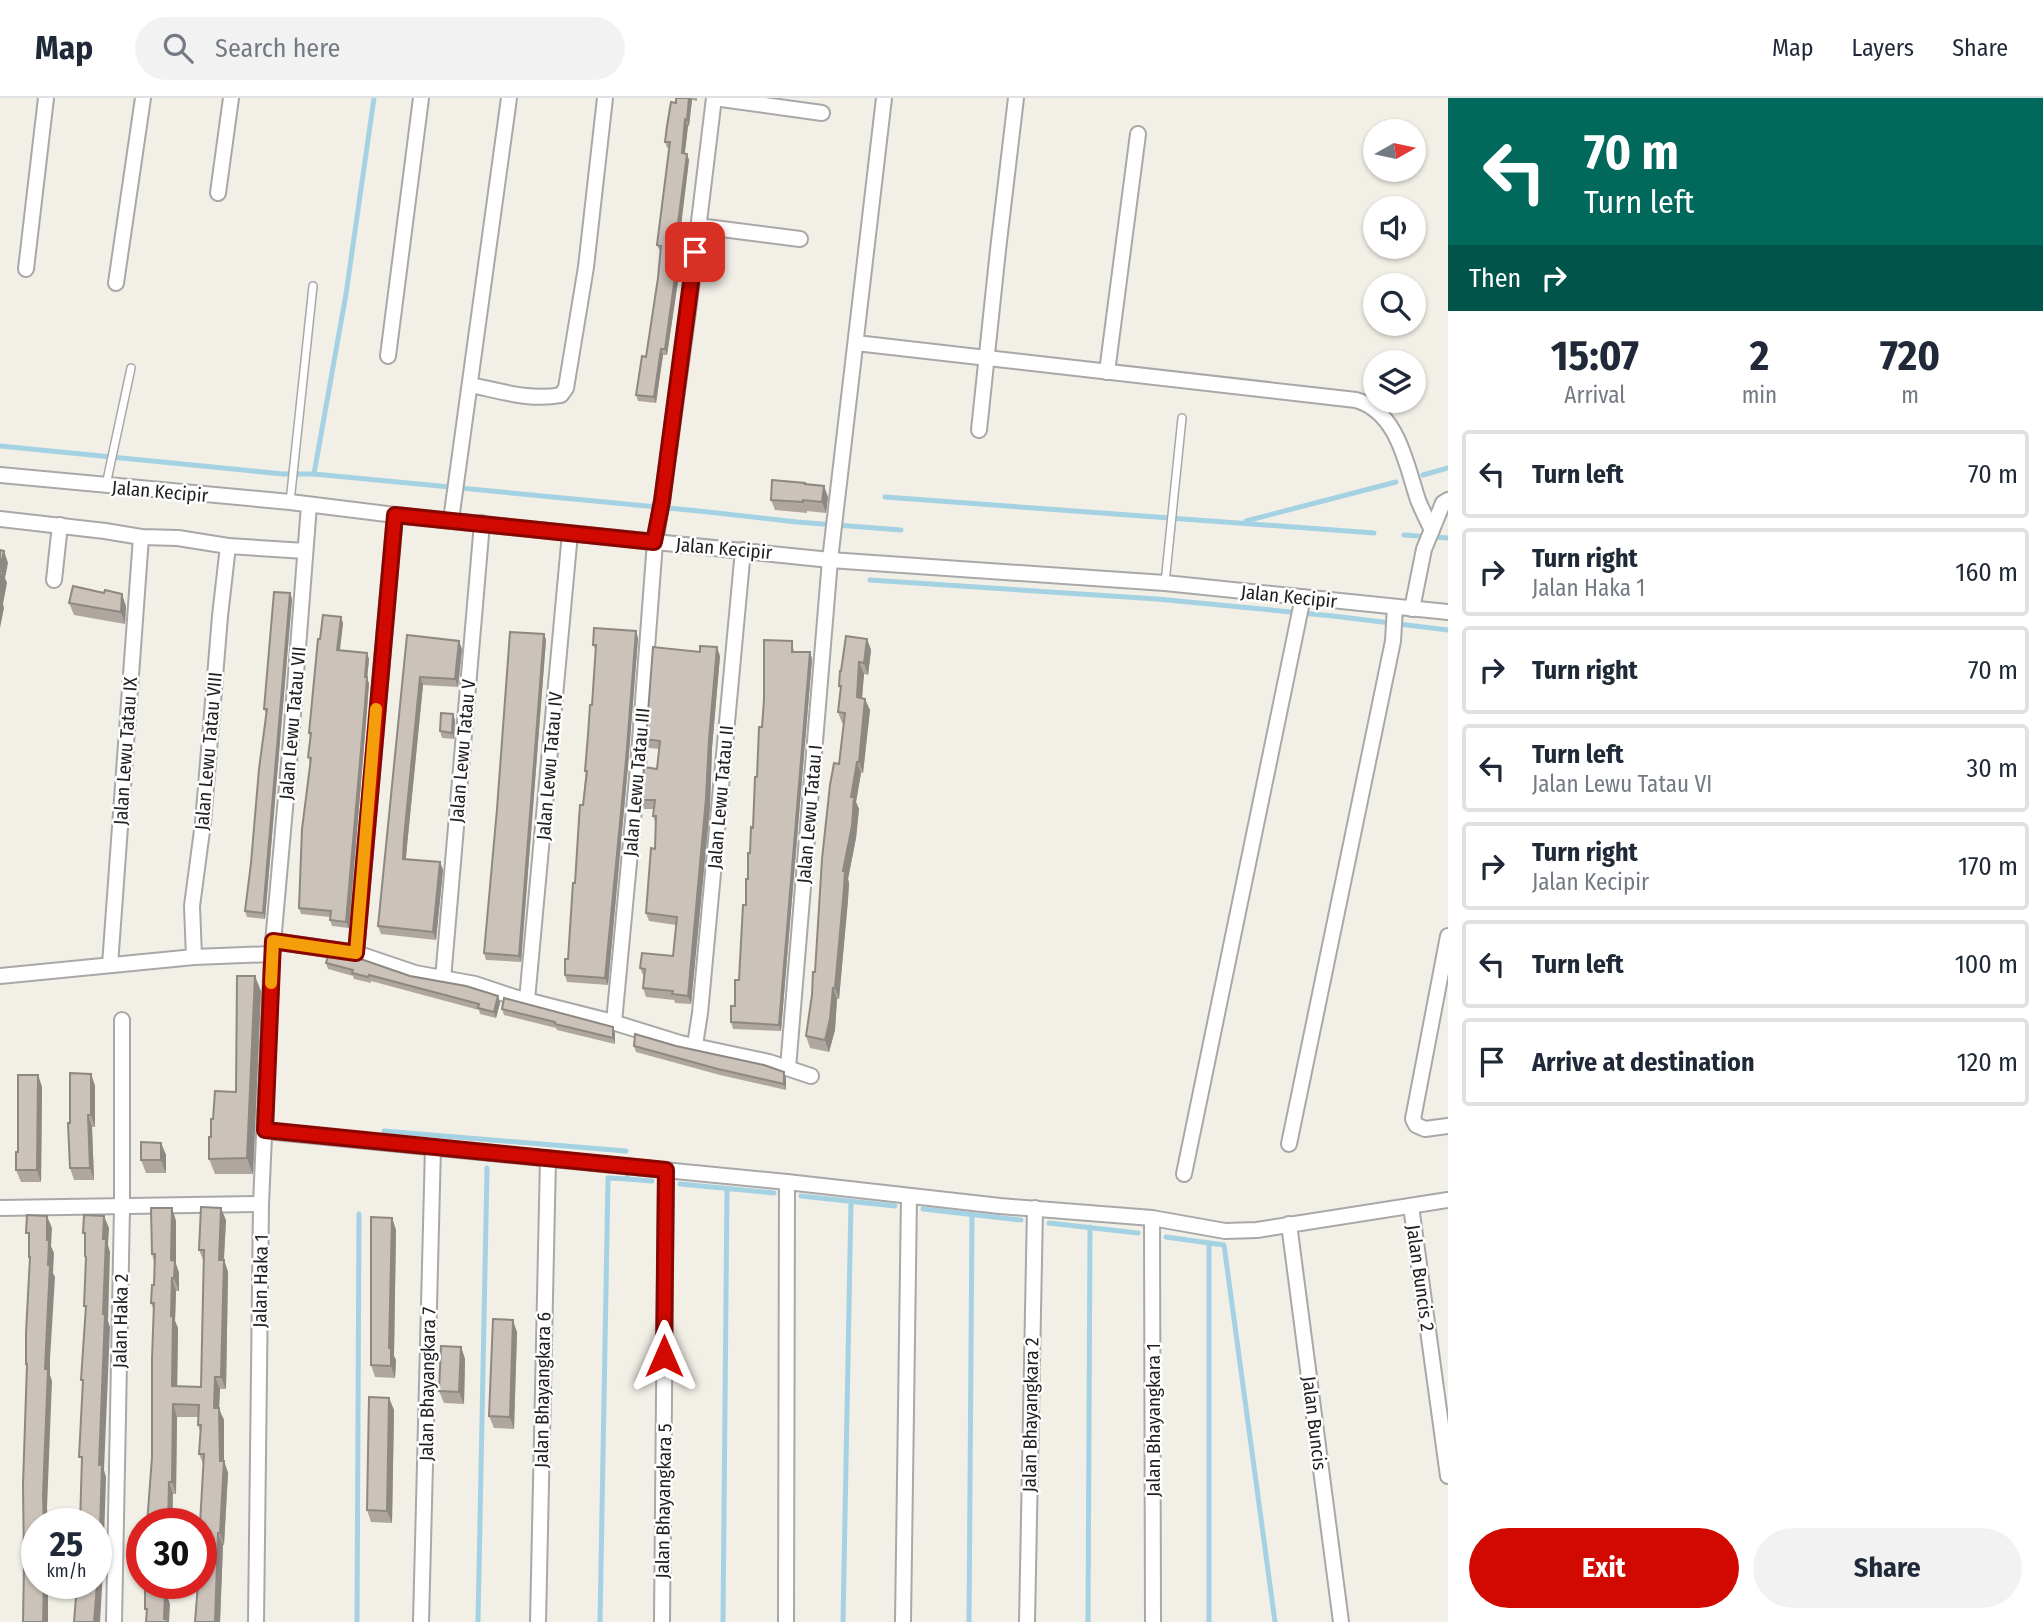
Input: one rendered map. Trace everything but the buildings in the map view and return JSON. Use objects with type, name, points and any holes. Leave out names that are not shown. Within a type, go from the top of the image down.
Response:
[{"type":"street","points":[[26,270],[46,98]]},
{"type":"street","points":[[116,283],[143,98]]},
{"type":"street","points":[[218,193],[231,98]]},
{"type":"street","points":[[388,356],[421,98]]},
{"type":"street","points":[[452,520],[509,98]]},
{"type":"street","points":[[471,385],[526,396],[561,395],[566,388],[586,267],[605,98]]},
{"type":"street","points":[[713,98],[822,113]]},
{"type":"street","name":"Jalan Lewu Tatau III","points":[[614,1022],[638,767],[654,542],[660,517],[713,98]]},
{"type":"street","name":"Jalan Lewu Tatau I","points":[[788,1068],[830,559],[884,98]]},
{"type":"street","points":[[979,430],[1016,98]]},
{"type":"street","points":[[1107,372],[1138,134]]},
{"type":"street","points":[[698,226],[800,239]]},
{"type":"street","points":[[856,342],[1356,400],[1370,404],[1396,436],[1418,501],[1432,530]]},
{"type":"street","name":"Jalan Kecipir","points":[[0,475],[290,502],[830,559],[1165,583],[1395,614],[1412,609],[1448,612]]},
{"type":"street","points":[[1412,609],[1424,549],[1443,503],[1448,500]]},
{"type":"street","name":"Jalan Lewu Tatau VII","points":[[272,948],[309,505]]},
{"type":"street","points":[[356,953],[395,515]]},
{"type":"street","points":[[0,519],[141,537],[305,551]]},
{"type":"street","name":"Jalan Lewu Tatau V","points":[[443,979],[482,523]]},
{"type":"street","points":[[54,580],[60,525]]},
{"type":"street","name":"Jalan Lewu Tatau IV","points":[[527,1000],[570,533]]},
{"type":"street","name":"Jalan Lewu Tatau IX","points":[[110,965],[141,537]]},
{"type":"street","name":"Jalan Lewu Tatau VIII","points":[[194,957],[192,905],[203,823],[228,546]]},
{"type":"street","name":"Jalan Lewu Tatau II","points":[[695,1045],[743,550]]},
{"type":"street","points":[[1184,1174],[1302,602]]},
{"type":"street","points":[[1289,1144],[1393,641],[1395,614]]},
{"type":"street","points":[[1448,936],[1442,1005],[1413,1119],[1416,1125],[1425,1129],[1448,1126]]},
{"type":"street","points":[[0,976],[272,948],[356,953],[415,973],[475,985],[811,1076]]},
{"type":"street","name":"Jalan Haka 1","points":[[256,1622],[261,1204],[272,948]]},
{"type":"street","name":"Jalan Haka 2","points":[[114,1622],[122,1207],[122,1020]]},
{"type":"street","points":[[265,1130],[1152,1218],[1225,1231],[1257,1230],[1448,1200]]},
{"type":"street","name":"Jalan Bhayangkara 7","points":[[421,1622],[433,1147]]},
{"type":"street","name":"Jalan Bhayangkara 6","points":[[538,1622],[548,1158]]},
{"type":"street","name":"Jalan Bhayangkara 5","points":[[662,1622],[666,1170]]},
{"type":"street","points":[[786,1622],[788,1182]]},
{"type":"street","points":[[903,1622],[909,1196]]},
{"type":"street","points":[[0,1208],[261,1204]]},
{"type":"street","name":"Jalan Buncis 2","points":[[1411,1206],[1448,1476]]},
{"type":"street","name":"Jalan Bhayangkara 2","points":[[1027,1622],[1035,1208]]},
{"type":"street","name":"Jalan Bhayangkara 1","points":[[1152,1218],[1153,1622]]},
{"type":"street","name":"Jalan Buncis","points":[[1289,1224],[1341,1622]]},
{"type":"lane","points":[[290,502],[313,286]]},
{"type":"lane","points":[[106,486],[131,368]]},
{"type":"lane","points":[[1165,583],[1182,418]]},
{"type":"waterway","points":[[374,98],[346,294],[314,474],[901,530]]},
{"type":"waterway","points":[[0,446],[283,474],[314,474]]},
{"type":"waterway","points":[[1423,475],[1448,468]]},
{"type":"waterway","points":[[1246,521],[1396,482]]},
{"type":"waterway","points":[[885,497],[1374,533]]},
{"type":"waterway","points":[[1404,535],[1448,538]]},
{"type":"waterway","points":[[870,580],[1157,599],[1448,630]]},
{"type":"waterway","points":[[384,1131],[626,1151]]},
{"type":"waterway","points":[[478,1622],[487,1168]]},
{"type":"waterway","points":[[627,1177],[652,1181]]},
{"type":"waterway","points":[[600,1622],[608,1178],[627,1179]]},
{"type":"waterway","points":[[680,1184],[774,1193]]},
{"type":"waterway","points":[[723,1622],[727,1189]]},
{"type":"waterway","points":[[801,1196],[895,1206]]},
{"type":"waterway","points":[[843,1622],[851,1201]]},
{"type":"waterway","points":[[923,1209],[1021,1220]]},
{"type":"waterway","points":[[357,1622],[359,1214]]},
{"type":"waterway","points":[[969,1622],[972,1215]]},
{"type":"waterway","points":[[1049,1223],[1138,1233]]},
{"type":"waterway","points":[[1088,1622],[1090,1227]]},
{"type":"waterway","points":[[1166,1237],[1224,1245],[1275,1622]]},
{"type":"waterway","points":[[1209,1243],[1209,1622]]},
{"type":"slow traffic","points":[[271,983],[273,941],[356,953],[376,709]]},
{"type":"route","points":[[664,1356],[666,1170],[265,1130],[273,941],[356,953],[395,515],[654,542],[660,517],[695,252]]}]
